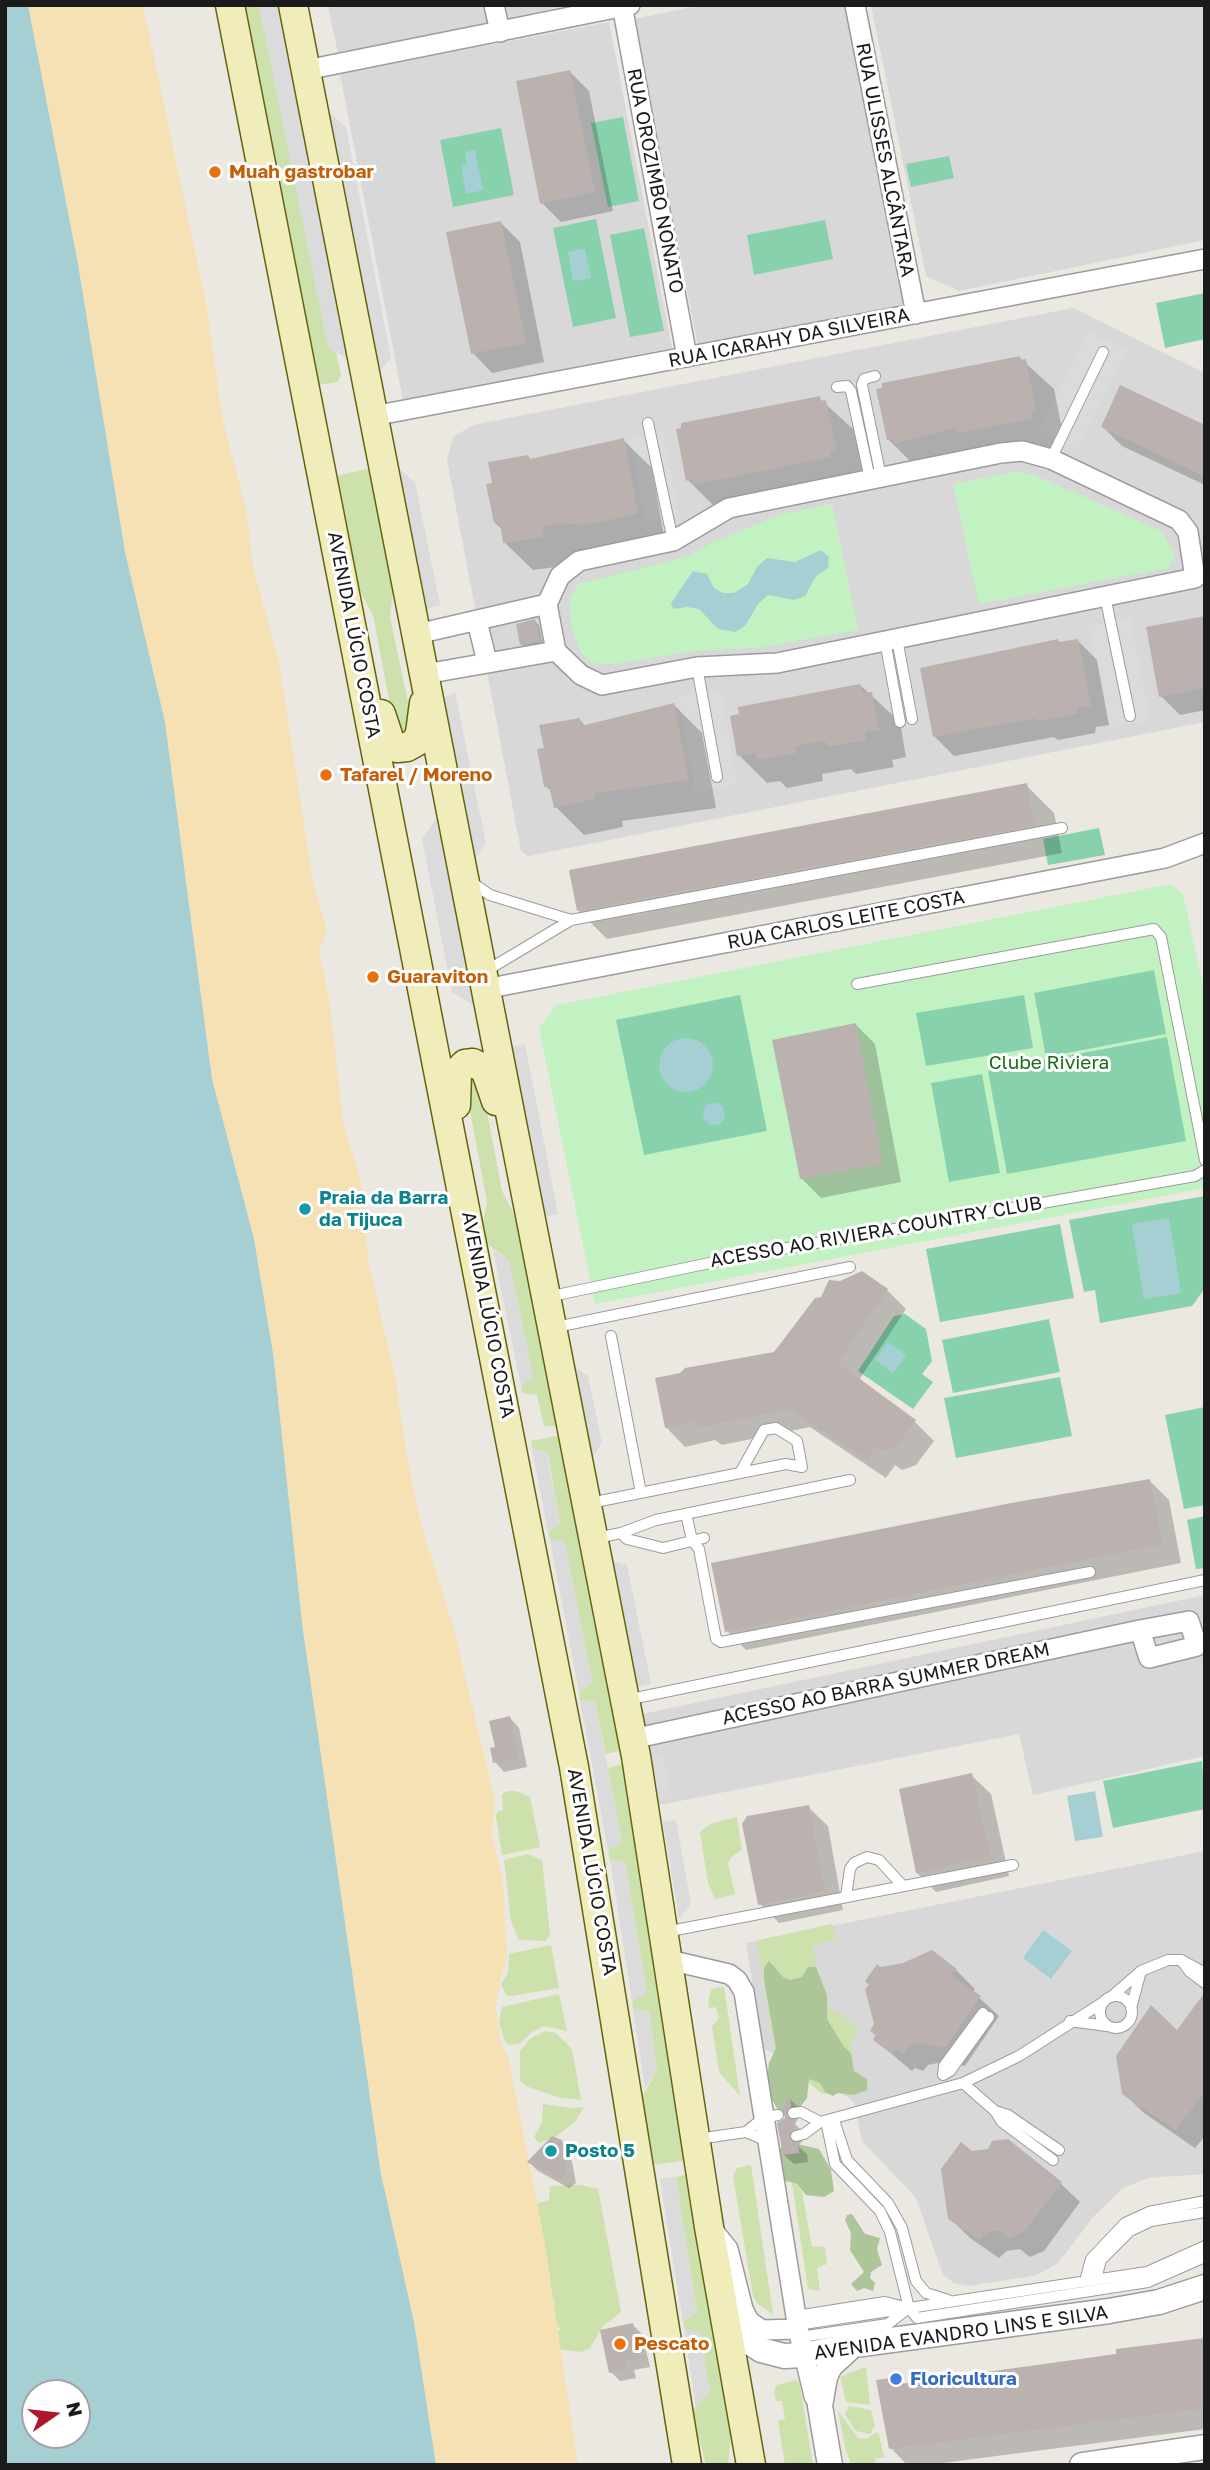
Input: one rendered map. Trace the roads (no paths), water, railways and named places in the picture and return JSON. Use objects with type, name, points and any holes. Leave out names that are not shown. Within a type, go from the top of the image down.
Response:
[{"type":"main road","name":"AVENIDA LÚCIO COSTA","points":[[229,5],[459,1167],[574,1767],[687,2465]]},
{"type":"main road","points":[[293,5],[632,1739],[665,1932],[709,2227],[751,2465]]},
{"type":"main road","points":[[352,625],[390,741],[397,748],[416,742],[421,733],[426,679]]},
{"type":"main road","points":[[459,1167],[457,1072],[465,1064],[473,1063],[485,1069],[521,1173]]},
{"type":"street","points":[[494,5],[500,32]]},
{"type":"street","name":"RUA ULISSES ALCÂNTARA","points":[[855,5],[916,314]]},
{"type":"street","points":[[306,70],[625,6]]},
{"type":"street","name":"RUA OROZIMBO NONATO","points":[[625,6],[687,357]]},
{"type":"street","name":"RUA ICARAHY DA SILVEIRA","points":[[373,416],[1205,259]]},
{"type":"street","points":[[1023,452],[1051,459],[1184,524],[1200,577],[777,663],[697,667],[602,685],[581,675],[556,651],[547,604],[560,576],[579,561],[673,541],[729,508],[1001,453],[1023,452]]},
{"type":"street","points":[[417,634],[547,604]]},
{"type":"street","points":[[477,621],[487,662]]},
{"type":"street","points":[[426,679],[487,662],[556,651]]},
{"type":"street","name":"RUA CARLOS LEITE COSTA","points":[[483,981],[1165,858],[1205,843]]},
{"type":"street","name":"ACESSO AO BARRA SUMMER DREAM","points":[[632,1739],[1140,1630]]},
{"type":"street","points":[[669,1960],[729,1974],[741,1985],[770,2117],[799,2333],[814,2396],[820,2406],[830,2465]]},
{"type":"street","points":[[709,2227],[727,2249],[743,2309],[749,2321],[762,2330],[799,2333]]},
{"type":"street","name":"AVENIDA EVANDRO LINS E SILVA","points":[[726,2319],[744,2339],[761,2350],[784,2356],[799,2333],[854,2345],[1109,2311],[1159,2302],[1205,2287]]},
{"type":"street","points":[[820,2406],[830,2366],[854,2345]]},
{"type":"street","points":[[1100,2464],[1205,2446]]},
{"type":"lane","points":[[1051,459],[1103,352]]},
{"type":"lane","points":[[875,376],[864,379],[862,385],[876,478]]},
{"type":"lane","points":[[837,387],[847,386],[850,391],[876,478]]},
{"type":"lane","points":[[648,423],[673,541]]},
{"type":"lane","points":[[1105,596],[1130,716]]},
{"type":"lane","points":[[891,640],[912,719]]},
{"type":"lane","points":[[891,640],[900,722]]},
{"type":"lane","points":[[697,667],[717,778]]},
{"type":"lane","points":[[483,981],[571,920],[1062,828]]},
{"type":"lane","points":[[463,873],[489,895],[571,920]]},
{"type":"lane","points":[[857,984],[1154,929],[1161,937],[1205,1160]]},
{"type":"lane","name":"ACESSO AO RIVIERA COUNTRY CLUB","points":[[546,1297],[801,1245],[1195,1176],[1205,1170]]},
{"type":"lane","points":[[552,1327],[850,1267]]},
{"type":"lane","points":[[611,1336],[641,1493]]},
{"type":"lane","points":[[586,1504],[786,1464],[802,1467],[797,1441],[776,1428],[764,1430],[740,1473]]},
{"type":"lane","points":[[592,1538],[621,1533],[639,1524],[850,1480]]},
{"type":"lane","points":[[686,1514],[692,1539],[699,1549],[716,1639],[721,1642],[1090,1572]]},
{"type":"lane","points":[[621,1533],[627,1539],[663,1548],[704,1538]]},
{"type":"lane","points":[[624,1700],[1205,1580]]},
{"type":"lane","points":[[846,1896],[850,1869],[854,1863],[867,1857],[879,1860],[902,1885]]},
{"type":"lane","points":[[665,1932],[1013,1865]]},
{"type":"lane","points":[[796,2136],[827,2121],[963,2083],[1019,2056],[1070,2021],[1107,2000],[1141,1971],[1168,1960],[1181,1960],[1205,1973]]},
{"type":"lane","points":[[1181,1960],[1190,1972],[1205,1983]]},
{"type":"lane","points":[[1070,2021],[1123,2027],[1131,2019],[1141,1971]]},
{"type":"lane","points":[[1107,2000],[1126,2000],[1132,2008]]},
{"type":"lane","points":[[1107,2000],[1100,2018],[1107,2026]]},
{"type":"lane","points":[[927,2094],[943,2075],[944,2066],[986,2015]]},
{"type":"lane","points":[[963,2083],[995,2111],[1008,2115],[1056,2155]]},
{"type":"lane","points":[[793,2113],[801,2112],[827,2121],[847,2160],[888,2203],[902,2228],[916,2281],[926,2293],[952,2302]]},
{"type":"lane","points":[[696,2139],[746,2132],[770,2117]]},
{"type":"lane","points":[[827,2121],[835,2164],[880,2211],[890,2232],[909,2308],[917,2318],[1148,2282],[1205,2257]]},
{"type":"lane","points":[[746,2132],[771,2140]]},
{"type":"lane","points":[[1091,2280],[1091,2259],[1125,2223],[1149,2212],[1205,2201]]},
{"type":"lane","points":[[1091,2280],[1105,2254],[1130,2231],[1151,2221],[1205,2212]]},
{"type":"lane","points":[[799,2333],[885,2302],[909,2308],[1147,2272],[1205,2246]]},
{"type":"lane","points":[[799,2333],[888,2323],[909,2308]]},
{"type":"water","points":[[5,5],[28,5],[78,264],[125,552],[165,722],[212,1079],[254,1239],[273,1353],[302,1623],[381,2174],[414,2322],[436,2465],[5,2465]]},
{"type":"water","points":[[475,150],[483,190],[466,194],[461,165],[467,164],[465,152]]},
{"type":"water","points":[[585,249],[591,278],[573,281],[568,252]]},
{"type":"water","points":[[821,550],[829,557],[828,568],[816,576],[805,596],[794,600],[768,595],[758,604],[745,626],[735,632],[718,629],[699,609],[673,609],[671,603],[693,571],[707,574],[714,588],[723,593],[734,593],[748,584],[757,567],[767,558],[795,562]]},
{"type":"water","points":[[686,1038],[705,1046],[713,1065],[705,1084],[686,1092],[667,1084],[659,1065],[667,1046]]},
{"type":"water","points":[[714,1103],[722,1106],[725,1114],[722,1122],[714,1125],[706,1122],[703,1114],[706,1106]]},
{"type":"water","points":[[1169,1218],[1181,1293],[1144,1299],[1132,1224]]},
{"type":"water","points":[[888,1342],[906,1355],[893,1373],[875,1360]]},
{"type":"water","points":[[1095,1791],[1103,1837],[1075,1841],[1067,1796]]},
{"type":"water","points":[[1043,1930],[1072,1951],[1051,1979],[1023,1958]]},
{"type":"place","name":"Muah gastrobar","points":[[215,172]]},
{"type":"place","name":"Tafarel / Moreno","points":[[326,775]]},
{"type":"place","name":"Guaraviton","points":[[373,977]]},
{"type":"place","name":"Praia da Barra da Tijuca","points":[[305,1209]]},
{"type":"place","name":"Posto 5","points":[[551,2151]]},
{"type":"place","name":"Pescato","points":[[620,2344]]},
{"type":"place","name":"Floricultura","points":[[896,2379]]},
{"type":"park label","name":"Clube Riviera","points":[[1049,1063]]}]
